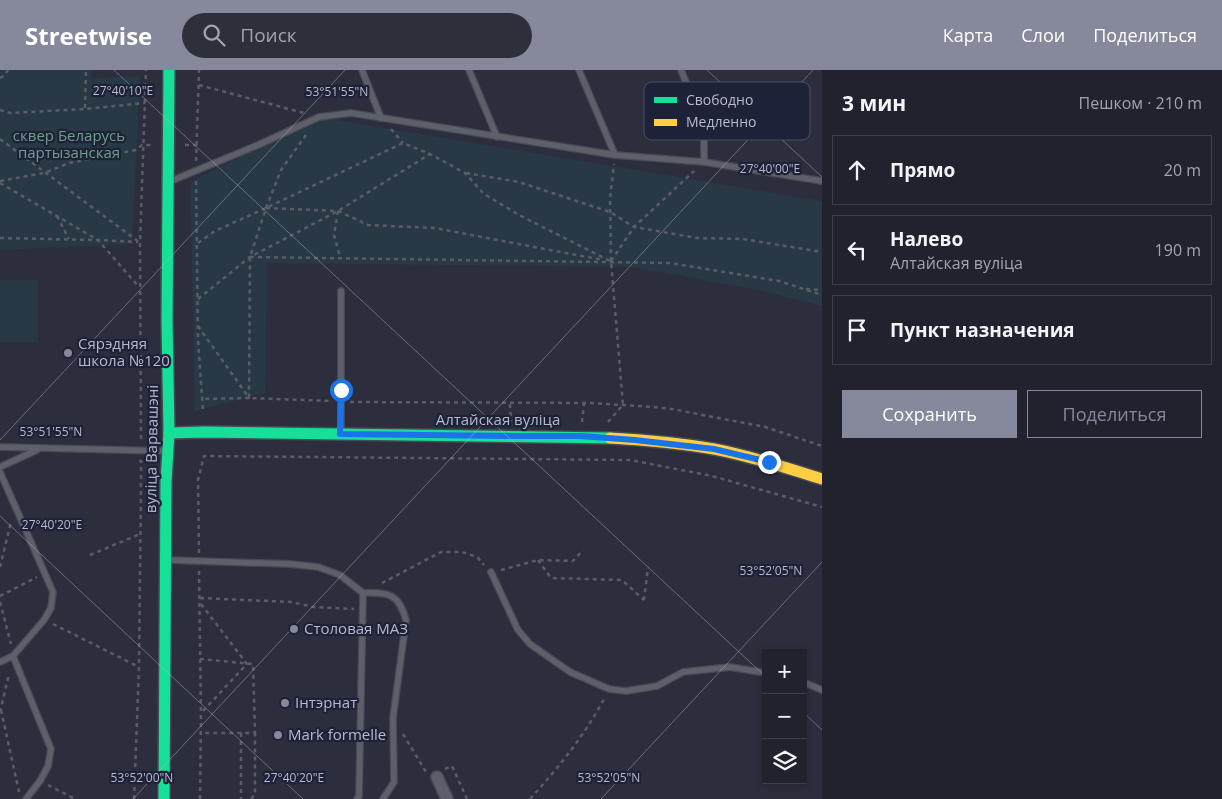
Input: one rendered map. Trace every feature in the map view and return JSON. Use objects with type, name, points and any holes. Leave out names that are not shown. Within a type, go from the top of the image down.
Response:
[{"type":"main road","name":"вуліца Варвашэні","points":[[164,799],[166,480],[169,433],[167,320],[168,70]]},
{"type":"main road","name":"Алтайская вуліца","points":[[169,433],[594,437],[714,449],[769,462],[822,480]]},
{"type":"street","points":[[432,775],[446,799]]},
{"type":"lane","points":[[362,70],[382,118]]},
{"type":"lane","points":[[469,70],[497,137]]},
{"type":"lane","points":[[579,70],[614,155]]},
{"type":"lane","points":[[681,70],[686,82]]},
{"type":"lane","points":[[168,182],[258,145],[319,117],[352,113],[614,155],[704,162],[822,182]]},
{"type":"lane","points":[[704,140],[704,162]]},
{"type":"lane","points":[[340,434],[341,291]]},
{"type":"lane","points":[[0,447],[168,451]]},
{"type":"lane","points":[[0,467],[39,449]]},
{"type":"lane","points":[[0,472],[52,592],[50,608],[44,620],[14,656],[0,662]]},
{"type":"lane","points":[[166,560],[290,564],[318,567],[340,575],[363,593],[393,596],[402,606],[406,620],[393,718],[394,782],[383,799]]},
{"type":"lane","points":[[491,572],[518,630],[530,644],[570,672],[609,689],[626,691],[657,686],[683,672],[730,667],[762,672]]},
{"type":"lane","points":[[357,799],[359,796],[363,593]]},
{"type":"lane","points":[[14,656],[51,749],[48,766],[40,781],[26,799]]},
{"type":"lane","points":[[807,684],[822,690]]},
{"type":"path","points":[[0,78],[8,70]]},
{"type":"path","points":[[86,70],[86,109]]},
{"type":"path","points":[[141,439],[140,243],[146,70]]},
{"type":"path","points":[[199,70],[196,170],[198,326],[203,411]]},
{"type":"path","points":[[199,85],[319,117],[281,170],[250,257],[249,398]]},
{"type":"path","points":[[0,110],[10,113],[86,109],[145,103]]},
{"type":"path","points":[[0,139],[140,243]]},
{"type":"path","points":[[184,144],[197,145]]},
{"type":"path","points":[[198,243],[215,231],[403,144],[430,154],[465,173],[519,182],[610,212],[634,227],[697,238],[743,240],[822,252]]},
{"type":"path","points":[[0,182],[44,173],[70,163],[136,150],[142,145],[152,145]]},
{"type":"path","points":[[198,299],[250,257],[338,211],[430,154]]},
{"type":"path","points":[[594,437],[623,404],[611,261],[610,212],[614,155]]},
{"type":"path","points":[[611,261],[634,227],[704,162]]},
{"type":"path","points":[[465,173],[484,194],[519,215],[611,261]]},
{"type":"path","points":[[0,182],[98,240],[140,288]]},
{"type":"path","points":[[266,208],[338,211],[368,226],[435,228],[611,261]]},
{"type":"path","points":[[338,211],[334,236],[340,258]]},
{"type":"path","points":[[56,215],[69,239]]},
{"type":"path","points":[[0,238],[140,243]]},
{"type":"path","points":[[250,257],[670,263],[779,281],[822,295]]},
{"type":"path","points":[[801,288],[822,290]]},
{"type":"path","points":[[198,326],[249,398]]},
{"type":"path","points":[[201,399],[249,398],[341,402],[623,404],[672,409],[755,425],[822,446]]},
{"type":"path","points":[[510,404],[511,425]]},
{"type":"path","points":[[514,453],[514,459]]},
{"type":"path","points":[[200,799],[201,713],[198,480],[204,456],[630,460],[712,476],[822,507]]},
{"type":"path","points":[[131,460],[140,461],[139,667],[134,799]]},
{"type":"path","points":[[0,567],[15,506]]},
{"type":"path","points":[[90,555],[140,534]]},
{"type":"path","points":[[363,593],[441,552],[462,552],[477,558],[491,572],[538,560],[573,561],[583,550]]},
{"type":"path","points":[[538,560],[552,578],[622,580],[644,600],[648,568]]},
{"type":"path","points":[[0,596],[45,574]]},
{"type":"path","points":[[200,598],[291,602],[314,607],[363,609]]},
{"type":"path","points":[[200,603],[247,664]]},
{"type":"path","points":[[44,620],[139,667]]},
{"type":"path","points":[[200,659],[252,664],[255,794],[251,799]]},
{"type":"path","points":[[201,713],[247,664]]},
{"type":"path","points":[[530,799],[565,760],[594,718],[609,689]]},
{"type":"path","points":[[1,708],[21,799]]},
{"type":"path","points":[[201,733],[255,733]]},
{"type":"path","points":[[241,733],[241,799]]},
{"type":"path","points":[[408,740],[432,775]]},
{"type":"path","points":[[40,781],[75,799]]},
{"type":"green space","name":"сквер Беларусь партызанская","points":[[0,70],[91,70],[92,78],[140,76],[132,244],[0,250]]},
{"type":"green space","points":[[319,117],[822,201],[822,306],[762,291],[633,267],[267,263],[265,393],[195,411],[190,182]]},
{"type":"green space","points":[[0,280],[38,280],[38,342],[0,342]]},
{"type":"traffic: fast","points":[[164,799],[166,481],[169,433],[167,320],[169,70]]},
{"type":"traffic: fast","points":[[169,433],[610,438]]},
{"type":"traffic: slow","points":[[610,438],[714,449],[822,479]]},
{"type":"place","name":"Сярэдняя школа №120","points":[[68,353]]},
{"type":"place","name":"Столовая МАЗ","points":[[294,629]]},
{"type":"place","name":"Інтэрнат","points":[[285,703]]},
{"type":"place","name":"Mark formelle","points":[[278,735]]},
{"type":"route","points":[[341,390],[340,434],[580,436],[714,449],[769,462]]}]
